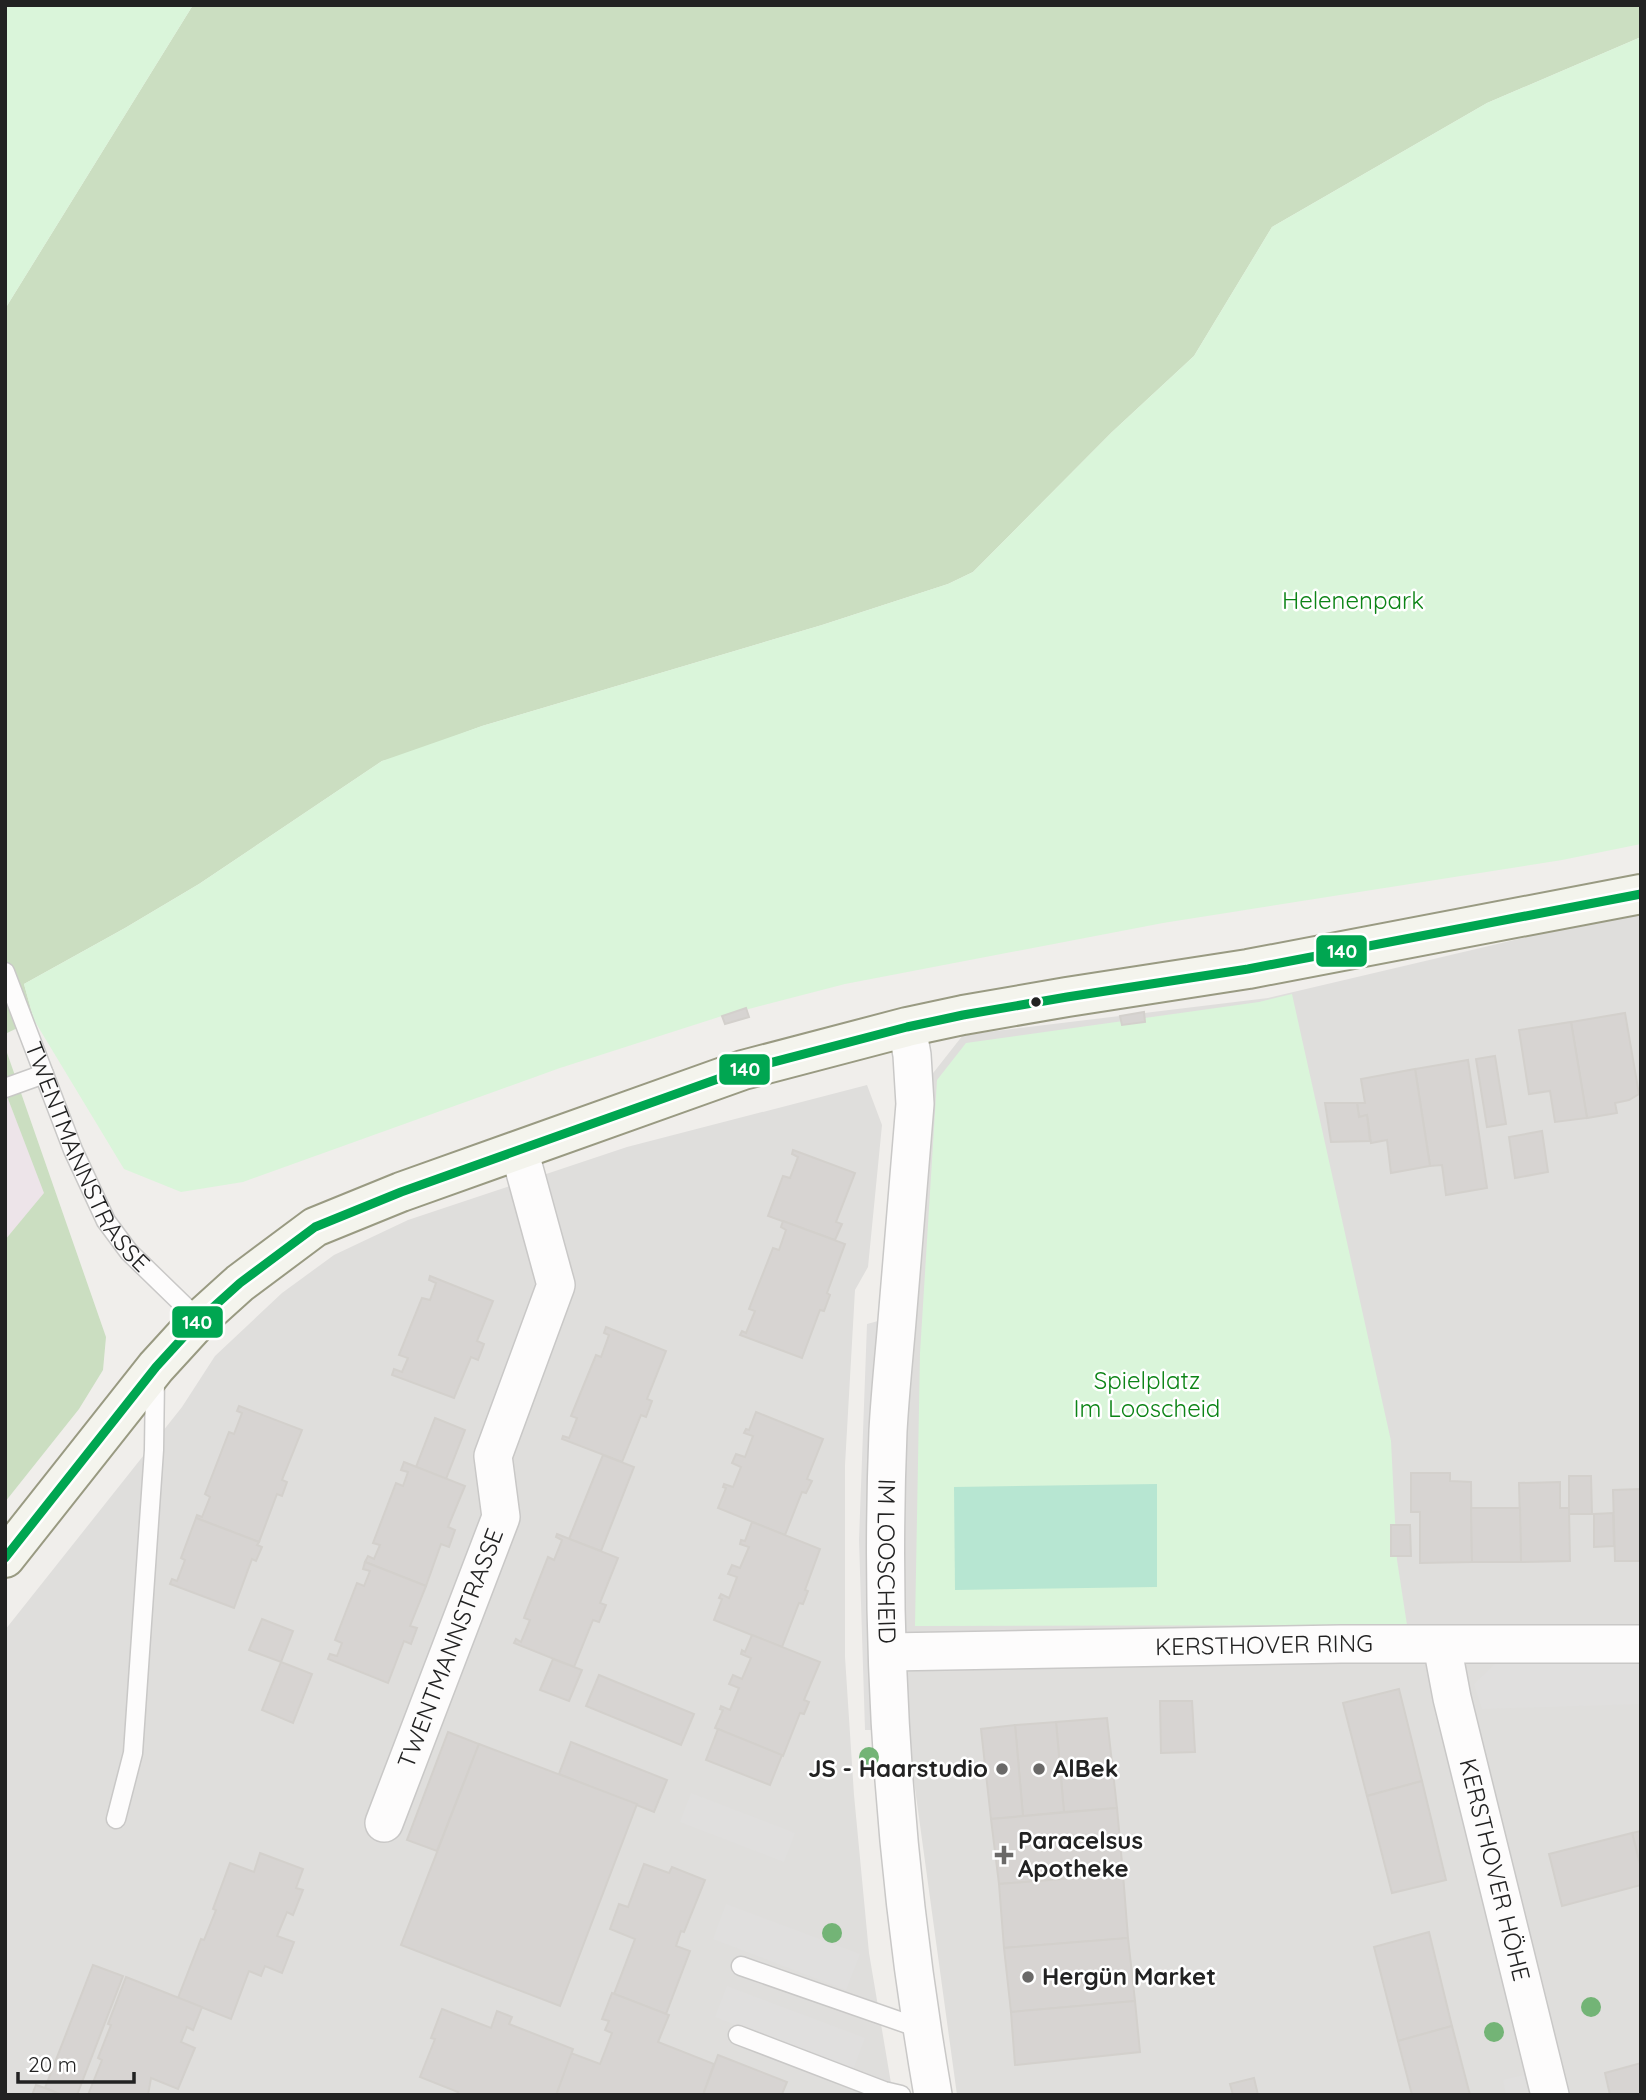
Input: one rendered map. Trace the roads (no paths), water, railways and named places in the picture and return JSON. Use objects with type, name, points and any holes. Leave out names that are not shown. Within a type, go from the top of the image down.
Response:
[{"type":"street","points":[[5,1558],[156,1367],[199,1320],[240,1283],[314,1227],[401,1192],[743,1070],[907,1027],[1066,997],[1248,969],[1641,894]]},
{"type":"street","name":"IM LOOSCHEID","points":[[907,1027],[915,1104],[888,1429],[886,1511],[888,1652],[897,1826],[922,2029],[921,2094]]},
{"type":"street","name":"TWENTMANNSTRASSE","points":[[384,1823],[501,1517],[493,1456],[556,1285],[519,1150]]},
{"type":"street","name":"KERSTHOVER RING","points":[[888,1652],[1341,1644],[1641,1644]]},
{"type":"street","name":"KERSTHOVER HÖHE","points":[[1443,1645],[1452,1698],[1550,2095]]},
{"type":"lane","name":"TWENTMANNSTRASSE","points":[[5,972],[73,1150],[106,1221],[130,1252],[199,1320]]},
{"type":"lane","points":[[5,1088],[44,1074]]},
{"type":"lane","points":[[116,1819],[133,1753],[155,1450],[156,1367]]},
{"type":"lane","points":[[741,1966],[922,2029]]},
{"type":"lane","points":[[738,2035],[884,2091],[921,2094]]},
{"type":"place","name":"JS - Haarstudio","points":[[1002,1769]]},
{"type":"place","name":"AlBek","points":[[1039,1769]]},
{"type":"place","name":"Paracelsus Apotheke","points":[[1004,1855]]},
{"type":"place","name":"Hergün Market","points":[[1028,1977]]},
{"type":"park label","name":"Helenenpark","points":[[1353,601]]},
{"type":"park label","name":"Spielplatz Im Looscheid","points":[[1147,1395]]}]
